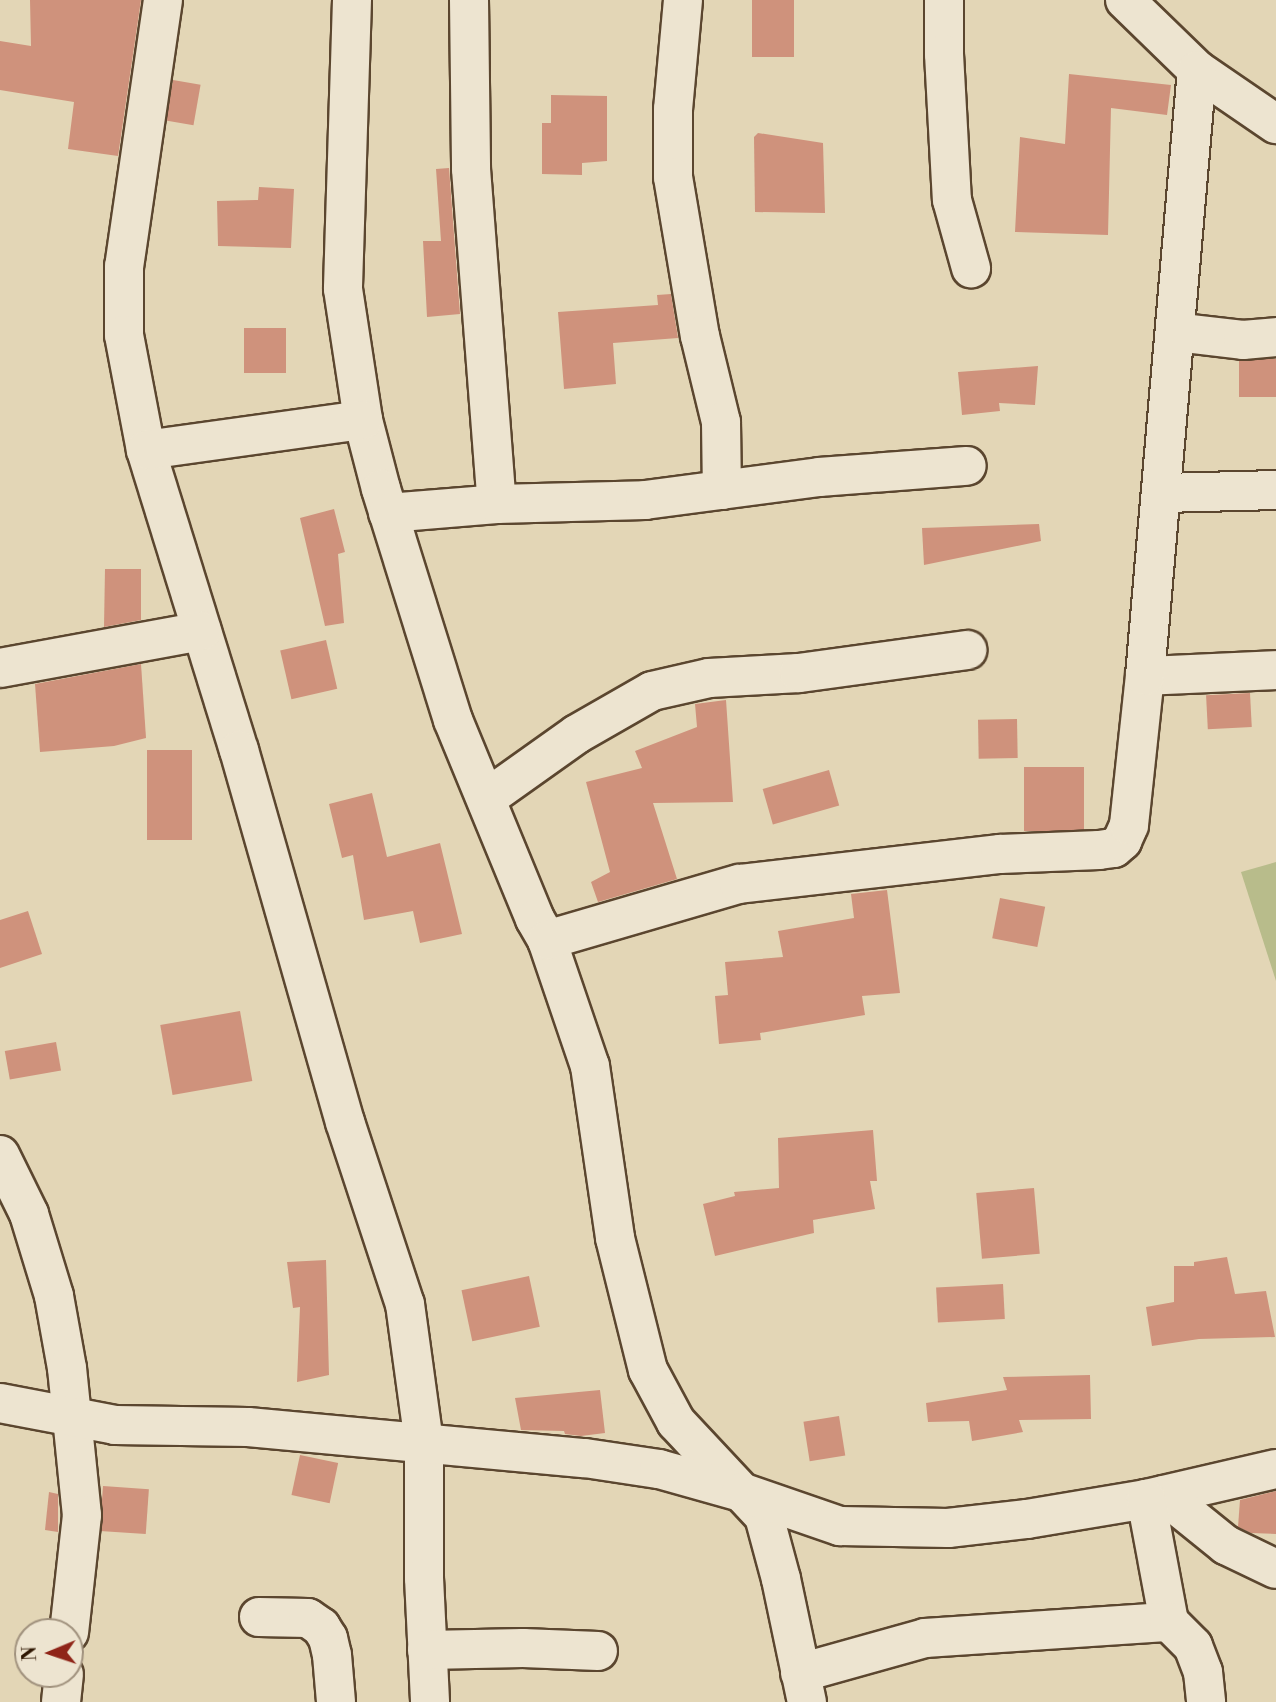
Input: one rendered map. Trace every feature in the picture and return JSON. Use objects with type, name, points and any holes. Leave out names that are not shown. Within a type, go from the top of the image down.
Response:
[{"type":"street","points":[[163,0],[124,266],[124,335],[146,450],[239,750],[345,1122],[405,1304],[424,1443],[430,1702]]},
{"type":"street","points":[[352,0],[343,289],[363,420],[388,513],[453,720],[535,919],[547,940],[590,1066],[615,1238],[648,1370],[676,1422],[764,1516],[781,1579],[804,1687],[925,1638],[1169,1622]]},
{"type":"street","points":[[469,0],[471,169],[497,503]]},
{"type":"street","points":[[682,0],[673,109],[673,177],[700,336],[721,422],[722,491]]},
{"type":"street","points":[[944,0],[948,159],[952,200],[971,268]]},
{"type":"street","points":[[1125,0],[1197,69],[1276,124]]},
{"type":"street","points":[[547,940],[739,884],[1000,854],[1114,848],[1122,841],[1129,825],[1146,676],[1197,69]]},
{"type":"street","points":[[1175,332],[1243,340],[1276,337]]},
{"type":"street","points":[[146,450],[363,420]]},
{"type":"street","points":[[388,513],[497,503],[595,503],[722,491],[819,477],[967,466]]},
{"type":"street","points":[[1163,493],[1276,490]]},
{"type":"street","points":[[0,668],[202,631]]},
{"type":"street","points":[[487,798],[578,734],[652,691],[709,678],[799,673],[967,650]]},
{"type":"street","points":[[1146,676],[1276,670]]},
{"type":"street","points":[[0,1155],[29,1214],[54,1296],[73,1418],[82,1515],[71,1618]]},
{"type":"street","points":[[0,1403],[115,1425],[248,1427],[586,1458],[659,1469],[741,1492],[840,1526],[948,1528],[1027,1519],[1155,1497],[1276,1469]]},
{"type":"street","points":[[1155,1497],[1226,1545],[1276,1569]]},
{"type":"street","points":[[1155,1497],[1169,1622],[1193,1646],[1203,1672],[1206,1702]]},
{"type":"street","points":[[260,1617],[308,1618],[321,1627],[328,1638],[332,1655],[336,1702]]},
{"type":"street","points":[[427,1650],[523,1648],[598,1651]]},
{"type":"green space","points":[[1276,862],[1276,981],[1241,872]]},
{"type":"building","points":[[30,0],[141,0],[118,156],[68,149],[74,102],[0,90],[0,41],[31,46]]},
{"type":"building","points":[[752,0],[794,0],[794,57],[752,57]]},
{"type":"building","points":[[1069,74],[1171,85],[1167,115],[1111,108],[1108,235],[1015,232],[1020,137],[1065,144]]},
{"type":"building","points":[[173,80],[201,85],[193,125],[166,120]]},
{"type":"building","points":[[551,95],[607,96],[607,161],[582,163],[582,175],[542,174],[542,123],[551,123]]},
{"type":"building","points":[[758,133],[823,143],[825,213],[755,212],[754,137]]},
{"type":"building","points":[[449,168],[460,314],[427,317],[423,241],[441,241],[436,169]]},
{"type":"building","points":[[259,187],[294,189],[291,248],[218,246],[217,201],[258,200]]},
{"type":"building","points":[[671,294],[678,338],[613,343],[616,384],[564,389],[558,312],[658,305],[657,295]]},
{"type":"building","points":[[244,328],[286,328],[286,373],[244,373]]},
{"type":"building","points":[[1239,359],[1276,359],[1276,397],[1239,397]]},
{"type":"building","points":[[1038,366],[1035,405],[999,403],[1000,411],[962,415],[958,372]]},
{"type":"building","points":[[334,509],[345,552],[338,554],[344,623],[325,626],[300,518]]},
{"type":"building","points":[[1039,524],[1041,541],[924,565],[922,528]]},
{"type":"building","points":[[105,569],[141,569],[141,620],[104,627]]},
{"type":"building","points":[[326,640],[337,689],[291,699],[280,651]]},
{"type":"building","points":[[141,664],[146,738],[114,746],[40,752],[35,684]]},
{"type":"building","points":[[1250,693],[1252,727],[1208,729],[1206,695]]},
{"type":"building","points":[[726,700],[733,802],[653,803],[677,879],[598,902],[591,882],[610,872],[586,782],[642,768],[635,751],[697,727],[695,704]]},
{"type":"building","points":[[1017,719],[1018,758],[979,759],[978,720]]},
{"type":"building","points":[[147,750],[192,750],[192,840],[147,840]]},
{"type":"building","points":[[1024,767],[1084,767],[1084,831],[1024,831]]},
{"type":"building","points":[[829,770],[839,806],[773,825],[763,789]]},
{"type":"building","points":[[372,793],[387,857],[440,843],[462,934],[420,943],[413,911],[364,920],[353,855],[342,858],[329,804]]},
{"type":"building","points":[[887,890],[900,993],[862,996],[865,1015],[760,1033],[761,1040],[719,1044],[715,996],[728,995],[725,962],[783,957],[778,931],[854,918],[851,894]]},
{"type":"building","points":[[1000,898],[1045,907],[1037,947],[992,938]]},
{"type":"building","points":[[28,911],[42,954],[0,968],[0,920]]},
{"type":"building","points":[[240,1011],[252,1081],[173,1095],[160,1025]]},
{"type":"building","points":[[56,1042],[61,1071],[10,1080],[5,1051]]},
{"type":"building","points":[[873,1130],[877,1181],[870,1181],[875,1209],[813,1220],[814,1233],[715,1256],[703,1204],[735,1196],[734,1192],[779,1188],[778,1138]]},
{"type":"building","points":[[1034,1188],[1040,1254],[982,1259],[976,1193]]},
{"type":"building","points":[[1227,1257],[1235,1294],[1266,1291],[1275,1337],[1199,1339],[1152,1346],[1146,1307],[1174,1302],[1174,1266],[1194,1266],[1194,1262]]},
{"type":"building","points":[[326,1260],[329,1375],[297,1382],[300,1307],[293,1308],[287,1262]]},
{"type":"building","points":[[529,1276],[540,1327],[472,1341],[462,1290]]},
{"type":"building","points":[[1003,1284],[1005,1319],[938,1322],[936,1288]]},
{"type":"building","points":[[1090,1375],[1091,1419],[1019,1420],[1023,1432],[972,1441],[969,1421],[928,1422],[926,1403],[1007,1390],[1003,1377]]},
{"type":"building","points":[[600,1390],[605,1433],[581,1436],[565,1434],[564,1431],[521,1430],[515,1398]]},
{"type":"building","points":[[839,1416],[845,1456],[810,1461],[803,1422]]},
{"type":"building","points":[[300,1455],[338,1463],[330,1503],[291,1495]]},
{"type":"building","points":[[103,1486],[149,1489],[146,1534],[100,1531]]},
{"type":"building","points":[[1276,1491],[1276,1534],[1251,1533],[1238,1527],[1240,1500]]},
{"type":"building","points":[[49,1492],[58,1494],[58,1532],[45,1530]]}]
